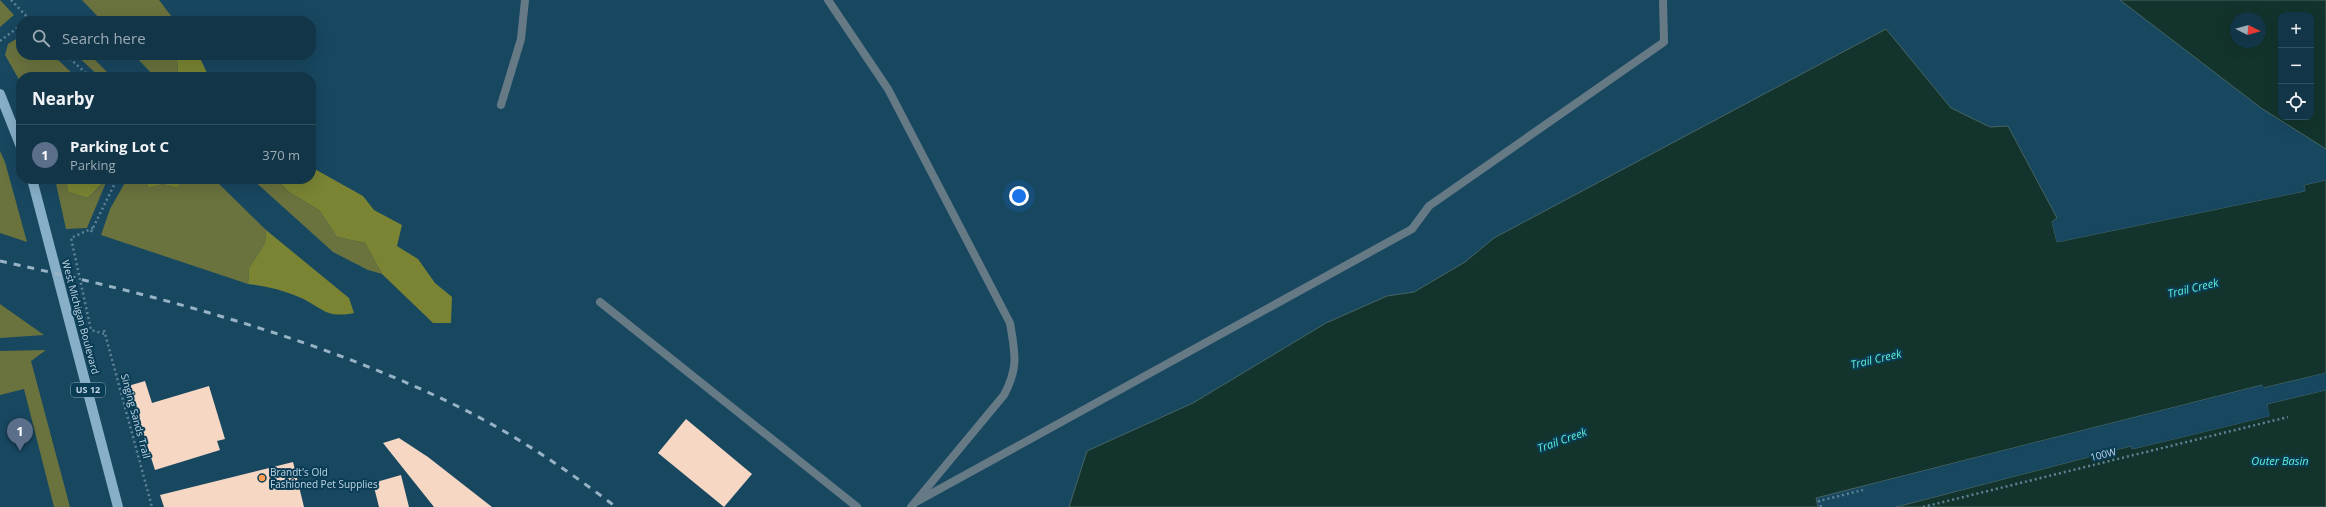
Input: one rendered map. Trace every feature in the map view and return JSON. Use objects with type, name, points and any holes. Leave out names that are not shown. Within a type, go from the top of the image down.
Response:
[{"type":"main road","points":[[0,94],[16,134]]},
{"type":"main road","name":"West Michigan Boulevard","points":[[33,184],[118,507]]},
{"type":"lane","points":[[501,105],[522,39],[525,0]]},
{"type":"lane","points":[[828,0],[888,89],[1010,323],[1015,350],[1014,377],[1004,395],[914,504]]},
{"type":"lane","points":[[914,504],[1412,229],[1429,206],[1664,42],[1663,0]]},
{"type":"lane","points":[[600,302],[857,507]]},
{"type":"path","points":[[11,0],[25,16]]},
{"type":"path","points":[[0,42],[16,29]]},
{"type":"path","points":[[71,60],[85,72]]},
{"type":"path","points":[[91,232],[115,184]]},
{"type":"path","points":[[93,228],[71,238],[92,330],[105,334]]},
{"type":"path","name":"Singing Sands Trail","points":[[104,330],[152,507]]},
{"type":"path","name":"100W","points":[[1923,507],[2288,417]]},
{"type":"path","points":[[1821,507],[1819,501],[1863,490]]},
{"type":"green space","points":[[0,0],[14,15],[0,27]]},
{"type":"green space","points":[[82,0],[159,0],[171,16],[97,16]]},
{"type":"green space","points":[[16,39],[16,60],[58,60],[71,72],[16,72],[16,74],[5,55],[8,44]]},
{"type":"green space","points":[[81,60],[95,60],[107,72],[95,72]]},
{"type":"green space","points":[[139,60],[177,60],[178,72],[150,72]]},
{"type":"green space","points":[[177,60],[201,60],[207,72],[178,72]]},
{"type":"green space","points":[[0,151],[5,162],[27,242],[0,233]]},
{"type":"green space","points":[[316,170],[363,196],[374,210],[402,225],[397,246],[418,259],[435,283],[452,297],[451,323],[433,323],[382,274],[365,243],[337,237],[319,210],[289,192],[281,184],[316,184]]},
{"type":"green space","points":[[56,184],[67,184],[68,192],[88,198],[103,184],[105,184],[87,228],[66,229]]},
{"type":"green space","points":[[67,184],[102,184],[88,198],[68,192]]},
{"type":"green space","points":[[124,184],[146,184],[149,188],[163,184],[178,188],[180,184],[219,184],[266,230],[265,243],[249,268],[248,284],[101,235],[110,209]]},
{"type":"green space","points":[[146,184],[163,184],[149,188]]},
{"type":"green space","points":[[163,184],[180,184],[178,188]]},
{"type":"green space","points":[[258,184],[281,184],[289,192],[319,210],[337,237],[365,243],[382,274],[368,270],[333,252]]},
{"type":"green space","points":[[266,230],[349,298],[354,313],[330,313],[299,297],[274,289],[248,284],[249,268],[265,243]]},
{"type":"green space","points":[[0,304],[44,335],[0,338]]},
{"type":"green space","points":[[46,350],[31,361],[70,507],[54,507],[24,389],[0,395],[0,351]]},
{"type":"water","points":[[2120,0],[2326,0],[2326,149],[2280,120],[2314,120],[2314,12],[2278,12],[2278,119],[2261,108]]},
{"type":"water","name":"Trail Creek","points":[[1886,29],[1951,108],[1990,127],[2008,126],[2057,218],[2052,222],[2057,242],[2305,191],[2304,185],[2326,180],[2326,373],[2263,388],[2262,385],[1816,498],[1818,507],[1069,507],[1087,451],[1193,403],[1326,323],[1387,296],[1414,292],[1465,262],[1494,238]]},
{"type":"water","name":"Outer Basin","points":[[2326,390],[2326,507],[1896,507],[2131,446],[2132,449],[2269,416],[2267,404]]},
{"type":"pier","points":[[2326,178],[2326,180],[2304,185],[2305,191],[2057,242],[2052,222],[2059,218],[2055,223],[2058,239],[2303,189],[2303,183]]},
{"type":"pier","points":[[2326,373],[2326,375],[2264,390],[2261,387],[1866,487],[1865,486],[2263,385],[2264,388]]},
{"type":"pier","points":[[2326,388],[2326,390],[2267,404],[2270,416],[2132,449],[2131,446],[1894,507],[2131,444],[2134,447],[2267,414],[2266,402]]},
{"type":"building","points":[[145,381],[152,403],[209,386],[225,439],[217,441],[220,450],[155,470],[128,386]]},
{"type":"building","points":[[686,419],[752,474],[724,507],[658,453]]},
{"type":"building","points":[[399,438],[428,457],[492,507],[434,507],[383,443]]},
{"type":"building","name":"Brandt's Old Fashioned Pet Supplies","points":[[293,462],[304,507],[164,507],[160,495]]},
{"type":"building","points":[[401,475],[409,507],[379,507],[373,483]]},
{"type":"railway","points":[[0,261],[117,288],[233,320],[291,338],[403,381],[457,406],[499,428],[559,466],[616,507]]},
{"type":"place","name":"Parking Lot C","points":[[20,451]]},
{"type":"place","name":"Brandt's Old Fashioned Pet Supplies","points":[[262,478]]}]
